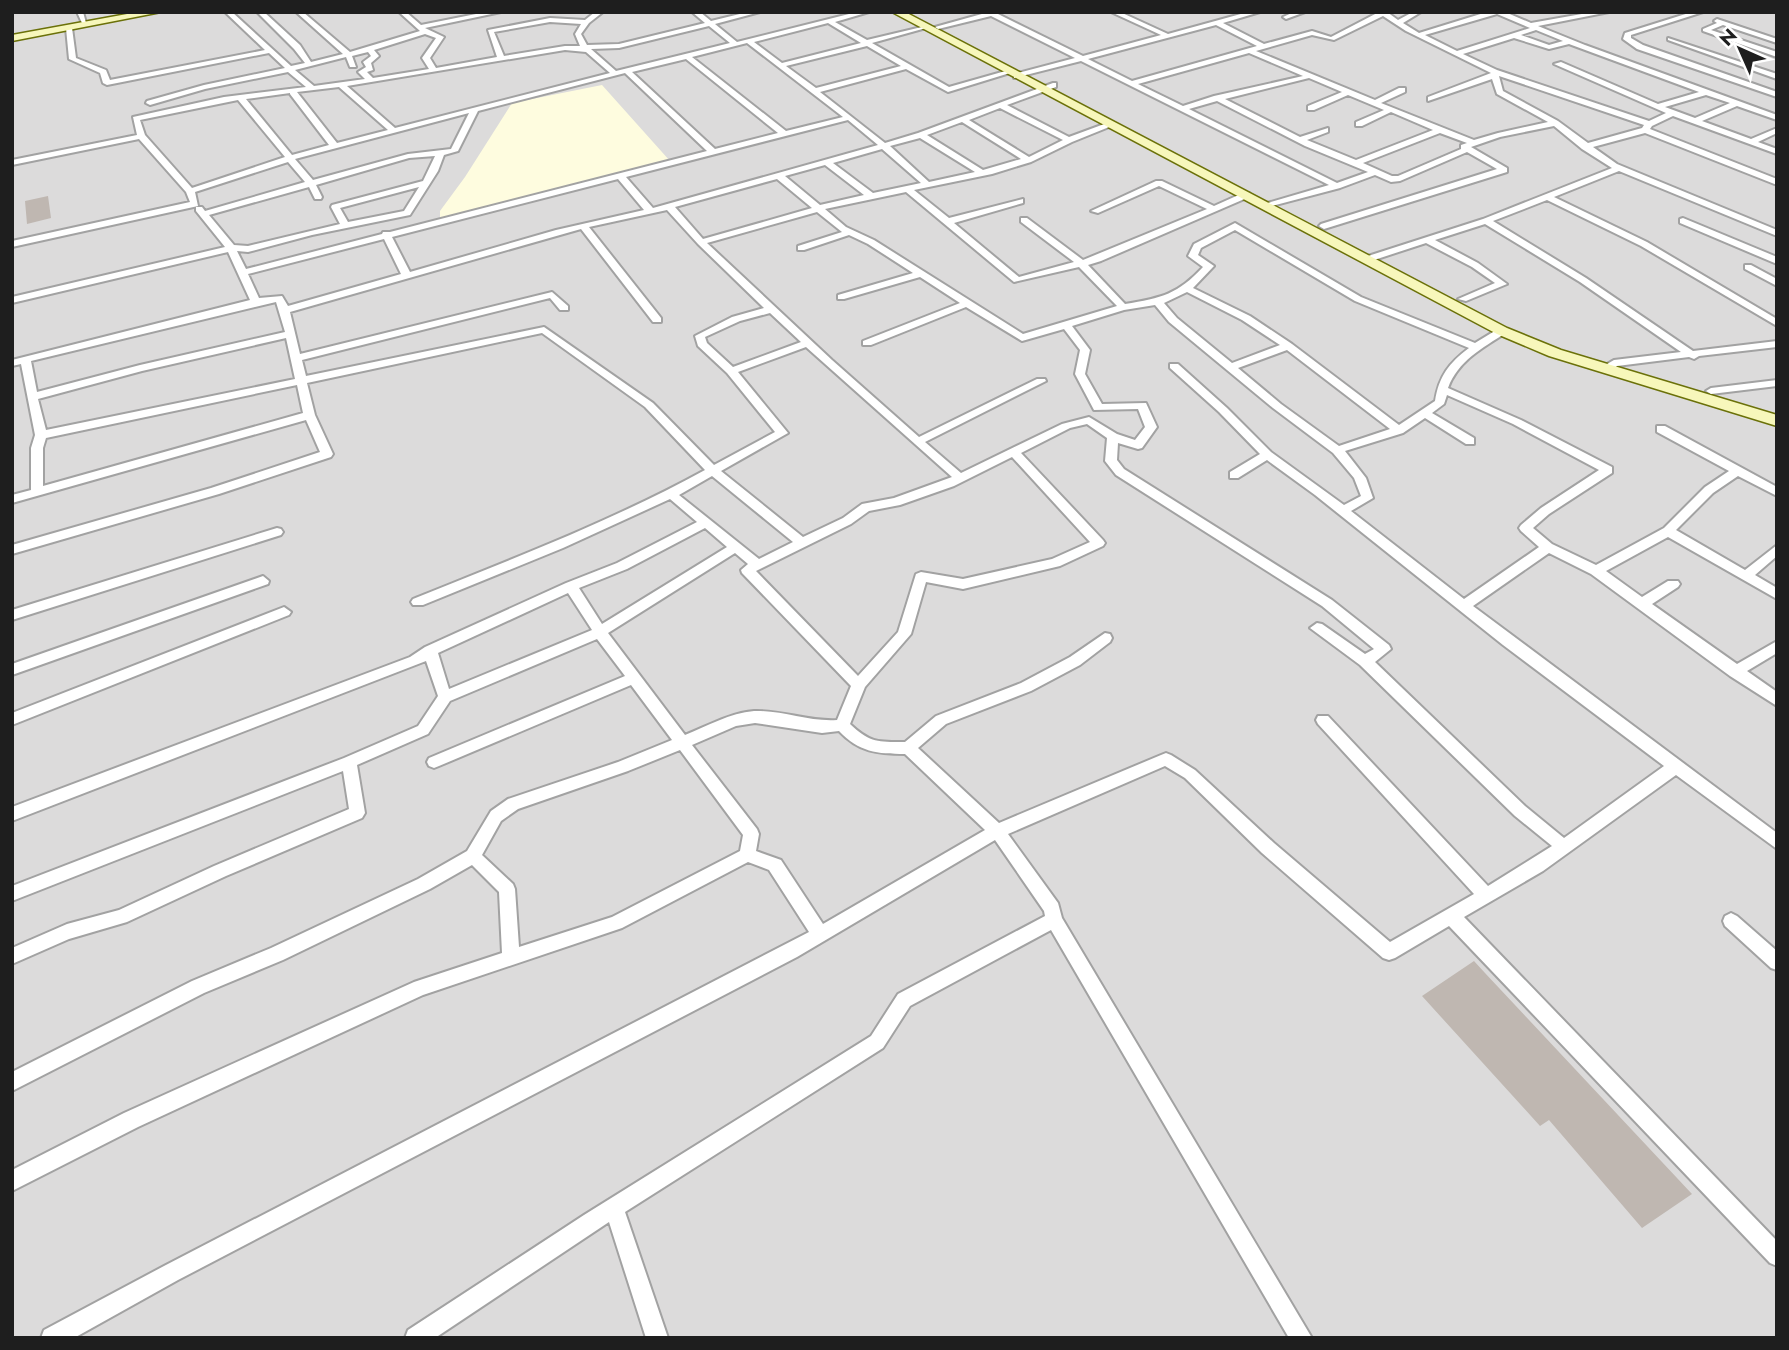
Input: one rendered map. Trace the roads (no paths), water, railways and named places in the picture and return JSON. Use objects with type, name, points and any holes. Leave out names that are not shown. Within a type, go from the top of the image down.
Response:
[{"type":"main road","points":[[12,36],[82,17],[138,12]]},
{"type":"main road","points":[[12,36],[156,12]]},
{"type":"main road","points":[[897,12],[1462,299],[1534,340]]},
{"type":"main road","points":[[911,12],[931,27]]},
{"type":"main road","points":[[1047,87],[1110,125],[1246,195],[1324,226],[1502,331],[1777,421]]},
{"type":"main road","points":[[1610,366],[1711,391],[1777,413]]},
{"type":"street","points":[[228,12],[313,89]]},
{"type":"street","points":[[260,12],[297,47],[310,64]]},
{"type":"street","points":[[299,12],[348,54],[353,65]]},
{"type":"street","points":[[402,12],[424,30],[440,37],[426,58],[434,71]]},
{"type":"street","points":[[434,12],[450,22]]},
{"type":"street","points":[[150,103],[370,49],[450,22],[498,12]]},
{"type":"street","points":[[600,12],[586,22],[578,34],[584,47],[595,53],[615,75]]},
{"type":"street","points":[[695,12],[737,45]]},
{"type":"street","points":[[257,302],[231,248],[195,204],[190,191],[141,136],[136,120],[241,98],[372,81],[584,47],[619,46],[757,12]]},
{"type":"street","points":[[190,191],[291,158],[866,12]]},
{"type":"street","points":[[1232,12],[1242,17]]},
{"type":"street","points":[[831,22],[948,90],[1170,37],[1257,12]]},
{"type":"street","points":[[1286,17],[1302,12]]},
{"type":"street","points":[[1398,23],[1418,12]]},
{"type":"street","points":[[1419,35],[1497,12],[1704,93],[1777,118]]},
{"type":"street","points":[[1459,53],[1533,27],[1606,12]]},
{"type":"street","points":[[1700,12],[1627,34],[1627,39],[1640,47],[1777,95]]},
{"type":"street","points":[[782,65],[994,13],[1337,186]]},
{"type":"street","points":[[1117,13],[1170,37]]},
{"type":"street","points":[[1135,82],[1312,33],[1332,39],[1382,13],[1495,74],[1647,127],[1777,181]]},
{"type":"street","points":[[1693,13],[1777,41]]},
{"type":"street","points":[[480,14],[501,59]]},
{"type":"street","points":[[490,31],[550,20],[586,22]]},
{"type":"street","points":[[1217,23],[1263,46]]},
{"type":"street","points":[[1723,23],[1705,30],[1777,55]]},
{"type":"street","points":[[69,28],[73,59],[103,72],[107,83],[270,51]]},
{"type":"street","points":[[1513,35],[1549,47],[1570,42]]},
{"type":"street","points":[[1670,39],[1777,78]]},
{"type":"street","points":[[750,42],[885,146],[928,185]]},
{"type":"street","points":[[370,49],[375,56],[367,62],[370,68],[362,72],[372,81]]},
{"type":"street","points":[[1249,50],[1440,130],[1471,146],[1504,170],[1324,226]]},
{"type":"street","points":[[688,57],[784,134]]},
{"type":"street","points":[[1558,64],[1657,107],[1777,152]]},
{"type":"street","points":[[814,91],[908,66]]},
{"type":"street","points":[[628,72],[713,152]]},
{"type":"street","points":[[1431,99],[1495,74]]},
{"type":"street","points":[[1495,74],[1500,92],[1555,123],[1585,147],[1619,168],[1777,233]]},
{"type":"street","points":[[1183,109],[1310,76]]},
{"type":"street","points":[[341,85],[395,132]]},
{"type":"street","points":[[285,310],[583,226],[669,206],[885,146],[1047,87]]},
{"type":"street","points":[[1375,103],[1402,90]]},
{"type":"street","points":[[293,92],[335,147]]},
{"type":"street","points":[[1311,108],[1348,92]]},
{"type":"street","points":[[1657,107],[1704,93]]},
{"type":"street","points":[[241,98],[291,158],[318,197]]},
{"type":"street","points":[[1217,98],[1300,140],[1391,178],[1400,178],[1498,135],[1555,123]]},
{"type":"street","points":[[1695,121],[1735,104]]},
{"type":"street","points":[[1000,105],[1069,140]]},
{"type":"street","points":[[1359,124],[1390,110]]},
{"type":"street","points":[[203,214],[408,156],[454,151],[474,111]]},
{"type":"street","points":[[1585,147],[1647,127],[1673,113]]},
{"type":"street","points":[[242,273],[847,118]]},
{"type":"street","points":[[962,118],[1028,160]]},
{"type":"street","points":[[701,242],[818,209],[982,173],[1028,160],[1064,145],[1069,140],[1110,125]]},
{"type":"street","points":[[1300,140],[1325,130]]},
{"type":"street","points":[[1356,163],[1440,130]]},
{"type":"street","points":[[1752,142],[1777,130]]},
{"type":"street","points":[[921,135],[982,173]]},
{"type":"street","points":[[12,163],[141,136]]},
{"type":"street","points":[[12,300],[231,248],[248,249],[345,225],[407,214],[434,170],[440,153]]},
{"type":"street","points":[[827,162],[872,196]]},
{"type":"street","points":[[1375,257],[1486,221],[1619,168]]},
{"type":"street","points":[[1273,205],[1375,172]]},
{"type":"street","points":[[778,175],[850,232],[1022,338],[1123,307],[1159,304],[1188,289],[1209,265],[1193,256],[1196,246],[1235,226],[1359,299],[1476,347]]},
{"type":"street","points":[[621,176],[650,211]]},
{"type":"street","points":[[345,225],[335,208],[426,183]]},
{"type":"street","points":[[1095,211],[1159,183],[1214,209]]},
{"type":"street","points":[[908,189],[1017,280],[1084,264],[1246,195]]},
{"type":"street","points":[[1548,197],[1644,244],[1777,323]]},
{"type":"street","points":[[946,222],[1020,201]]},
{"type":"street","points":[[12,244],[195,204]]},
{"type":"street","points":[[669,206],[701,242],[807,343],[916,442],[960,478]]},
{"type":"street","points":[[1024,220],[1084,264],[1102,280],[1123,307]]},
{"type":"street","points":[[1486,221],[1583,280],[1694,356]]},
{"type":"street","points":[[1684,221],[1777,261]]},
{"type":"street","points":[[583,226],[657,320]]},
{"type":"street","points":[[801,248],[850,232]]},
{"type":"street","points":[[386,234],[407,276]]},
{"type":"street","points":[[1429,241],[1475,265],[1502,284],[1462,299]]},
{"type":"street","points":[[1748,267],[1777,283]]},
{"type":"street","points":[[841,297],[920,274]]},
{"type":"street","points":[[1188,289],[1247,318],[1399,430]]},
{"type":"street","points":[[296,358],[552,295],[564,308]]},
{"type":"street","points":[[12,363],[278,298],[285,310],[309,415],[327,454],[202,495],[12,550]]},
{"type":"street","points":[[867,343],[965,304]]},
{"type":"street","points":[[1159,304],[1173,320],[1277,406],[1337,450],[1352,466],[1365,488],[1367,498],[1342,511]]},
{"type":"street","points":[[418,602],[559,545],[671,494],[782,433],[731,371],[702,344],[700,336],[736,319],[771,309]]},
{"type":"street","points":[[859,684],[848,676],[747,570],[847,521],[866,508],[896,502],[960,478],[1066,426],[1088,421],[1113,437],[1138,445],[1151,427],[1142,405],[1098,408],[1080,374],[1084,350],[1066,325]]},
{"type":"street","points":[[41,435],[544,330],[649,405],[712,470],[802,543]]},
{"type":"street","points":[[1337,450],[1399,430],[1425,413],[1440,402],[1441,389],[1464,354],[1502,331]]},
{"type":"street","points":[[32,397],[140,368],[290,334]]},
{"type":"street","points":[[731,371],[807,343]]},
{"type":"street","points":[[1610,366],[1777,344]]},
{"type":"street","points":[[1231,367],[1288,346]]},
{"type":"street","points":[[26,360],[41,435],[37,448],[37,491]]},
{"type":"street","points":[[1174,366],[1267,455],[1777,842]]},
{"type":"street","points":[[916,442],[1041,381]]},
{"type":"street","points":[[1711,391],[1777,383]]},
{"type":"street","points":[[1441,389],[1517,422],[1608,470],[1545,511],[1525,528],[1548,547],[1596,571],[1777,700]]},
{"type":"street","points":[[1425,413],[1470,441]]},
{"type":"street","points":[[12,499],[309,415]]},
{"type":"street","points":[[1661,429],[1777,492]]},
{"type":"street","points":[[1113,437],[1111,461],[1120,472],[1327,603],[1384,649],[1365,661]]},
{"type":"street","points":[[842,725],[859,684],[904,634],[921,577],[963,584],[1055,563],[1099,543],[1013,452]]},
{"type":"street","points":[[1234,475],[1267,455]]},
{"type":"street","points":[[1596,571],[1668,531],[1709,491],[1737,471]]},
{"type":"street","points":[[671,494],[758,565]]},
{"type":"street","points":[[12,814],[415,661],[430,651],[571,586],[622,566],[706,522]]},
{"type":"street","points":[[1668,531],[1777,594]]},
{"type":"street","points":[[12,615],[277,532]]},
{"type":"street","points":[[12,894],[349,762],[423,730],[445,697],[600,632],[736,547]]},
{"type":"street","points":[[1464,606],[1548,547]]},
{"type":"street","points":[[1746,576],[1777,549]]},
{"type":"street","points":[[12,670],[263,581]]},
{"type":"street","points":[[1642,604],[1673,584]]},
{"type":"street","points":[[571,586],[600,632],[751,834],[747,855]]},
{"type":"street","points":[[12,719],[284,612]]},
{"type":"street","points":[[1317,628],[1365,661],[1520,811],[1563,846]]},
{"type":"street","points":[[12,1082],[198,987],[289,948],[424,884],[474,856],[496,816],[513,804],[623,767],[734,721],[755,717],[822,727],[842,725],[865,747],[877,750],[908,748],[942,720],[1026,687],[1075,661],[1105,638]]},
{"type":"street","points":[[1735,672],[1777,646]]},
{"type":"street","points":[[430,651],[445,697]]},
{"type":"street","points":[[434,762],[634,678]]},
{"type":"street","points":[[1323,720],[1485,894]]},
{"type":"street","points":[[908,748],[997,831],[1052,908],[1054,919],[1301,1338]]},
{"type":"street","points":[[52,1338],[171,1272],[674,1013],[820,934],[997,831],[1166,759],[1190,774],[1268,848],[1388,952],[1537,866],[1675,767]]},
{"type":"street","points":[[12,956],[67,932],[121,917],[220,871],[357,813],[349,762]]},
{"type":"street","points":[[12,1181],[131,1120],[420,988],[616,923],[747,855],[775,865],[820,934]]},
{"type":"street","points":[[474,856],[507,889],[511,956]]},
{"type":"street","points":[[1450,915],[1777,1256]]},
{"type":"street","points":[[416,1338],[614,1208],[877,1042],[904,1000],[1054,919]]},
{"type":"street","points":[[1731,920],[1777,962]]},
{"type":"street","points":[[614,1208],[657,1338]]}]
